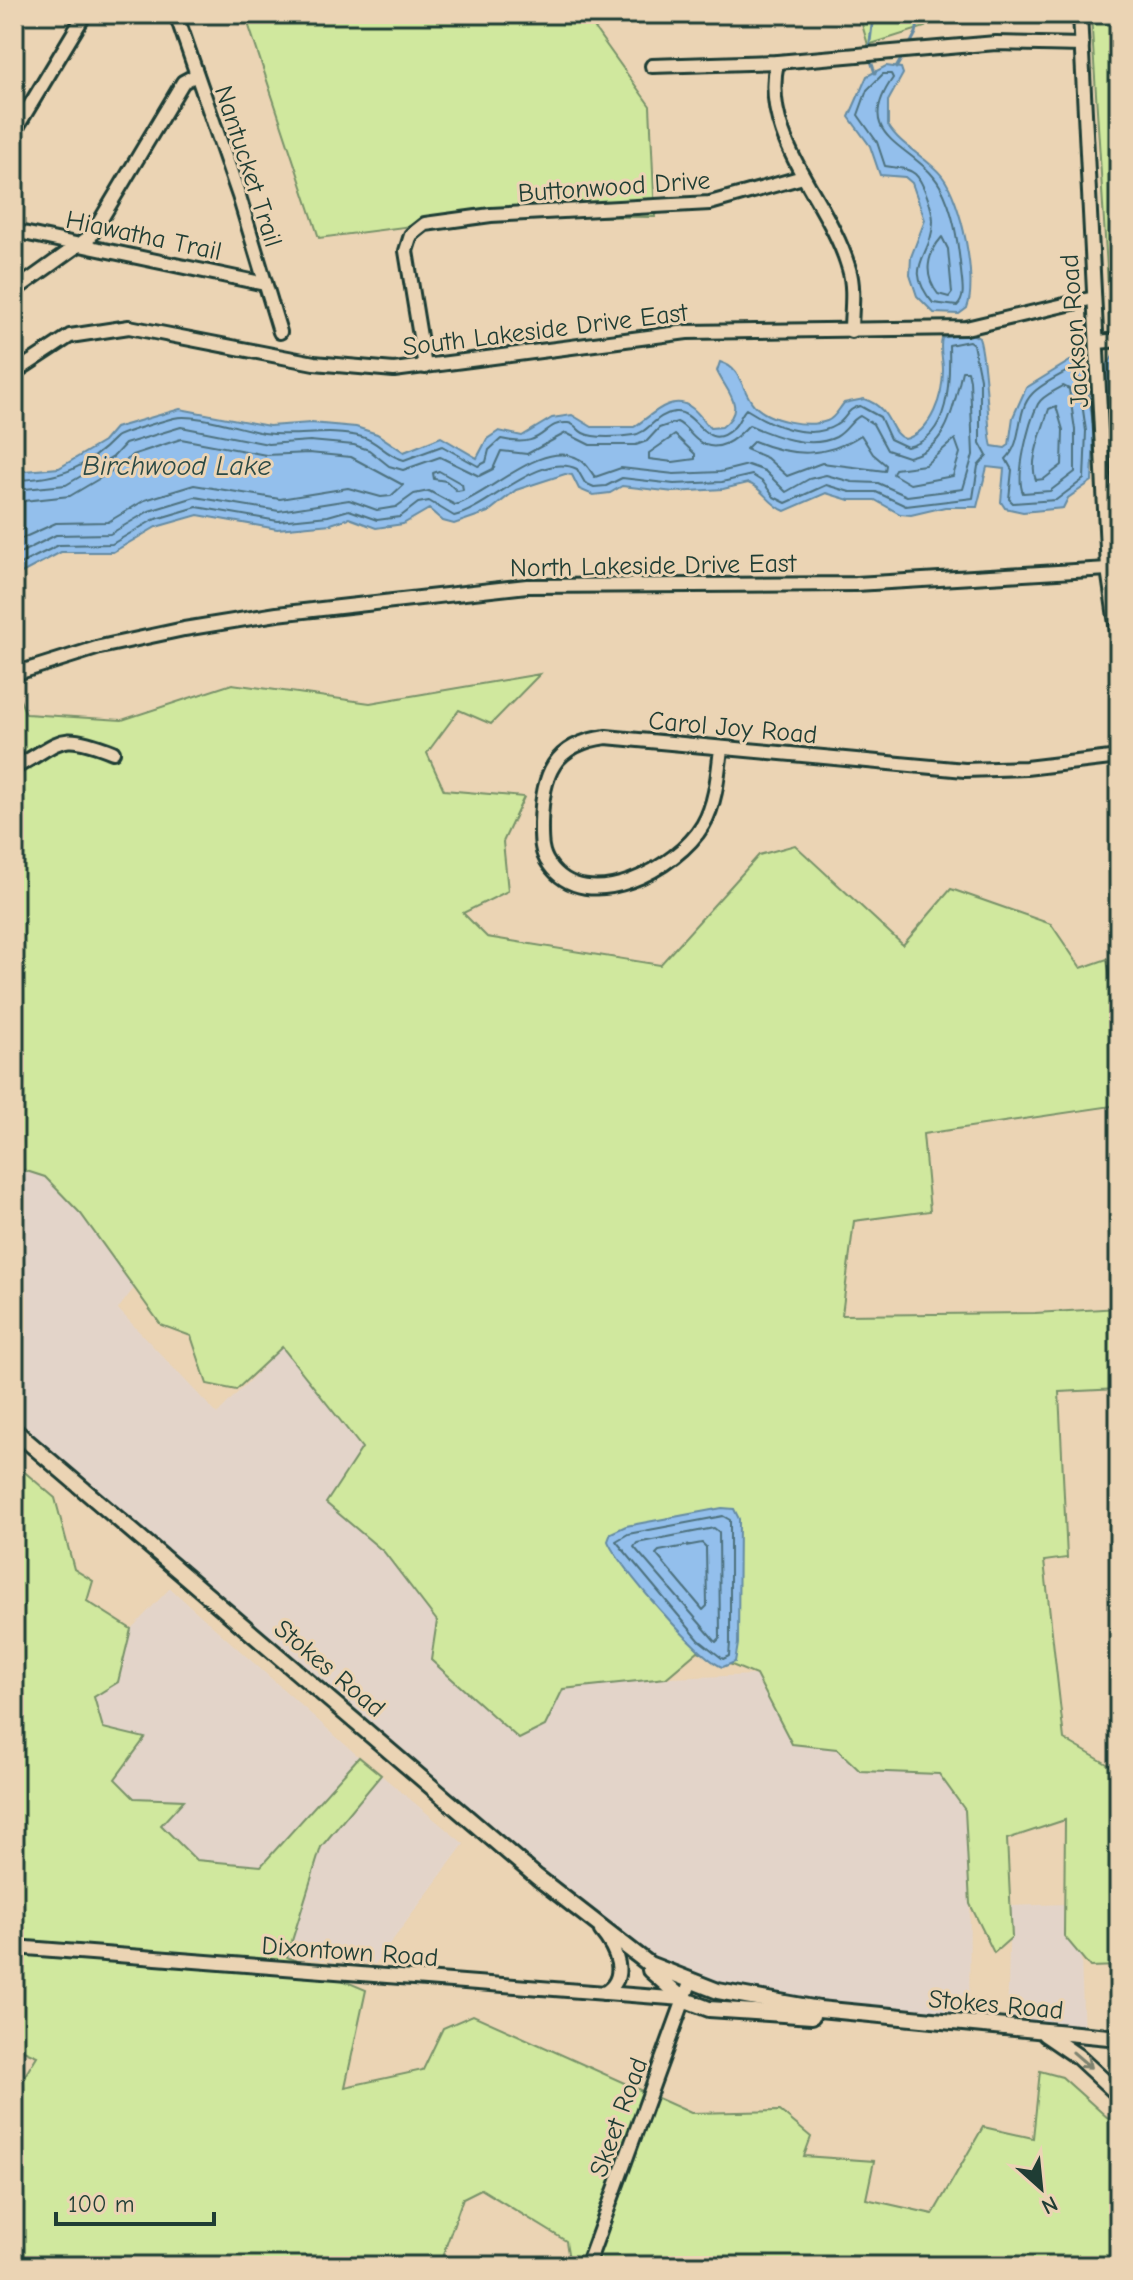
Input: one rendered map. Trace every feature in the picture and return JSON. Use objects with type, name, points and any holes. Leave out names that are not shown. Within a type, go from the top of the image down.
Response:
[{"type":"main road","name":"Stokes Road","points":[[14,1430],[596,1925],[649,1964],[690,1983],[819,2009],[1119,2038]]},
{"type":"main road","name":"Stokes Road","points":[[617,1941],[683,1999],[728,2012],[868,2016]]},
{"type":"main road","points":[[683,1999],[819,2009]]},
{"type":"main road","points":[[1041,2031],[1070,2050],[1119,2095]]},
{"type":"street","points":[[14,132],[85,14]]},
{"type":"street","name":"Nantucket Trail","points":[[176,14],[280,332]]},
{"type":"street","name":"Jackson Road","points":[[1080,14],[1108,569],[1119,645]]},
{"type":"street","points":[[652,66],[777,62],[996,43],[1082,45]]},
{"type":"street","points":[[777,62],[775,93],[781,133],[848,265],[851,331]]},
{"type":"street","points":[[14,291],[91,236],[183,82],[196,75]]},
{"type":"street","name":"Buttonwood Drive","points":[[425,367],[406,251],[411,235],[426,224],[491,215],[710,203],[803,177]]},
{"type":"street","name":"Hiawatha Trail","points":[[14,231],[265,284]]},
{"type":"street","name":"South Lakeside Drive East","points":[[14,373],[70,336],[129,327],[337,367],[394,370],[656,334],[958,328],[1094,298]]},
{"type":"street","points":[[1098,342],[1119,340]]},
{"type":"street","name":"North Lakeside Drive East","points":[[14,674],[100,647],[184,629],[277,614],[527,586],[856,584],[1108,569]]},
{"type":"street","name":"Carol Joy Road","points":[[721,748],[713,802],[702,827],[678,855],[640,879],[594,887],[576,885],[548,864],[541,846],[545,780],[551,767],[575,745],[606,737],[965,770],[1026,768],[1119,757]]},
{"type":"street","points":[[14,768],[67,739],[78,738],[113,752]]},
{"type":"street","points":[[596,1925],[614,1948],[619,1965],[614,1986],[604,1993]]},
{"type":"street","name":"Dixontown Road","points":[[14,1947],[683,1999]]},
{"type":"street","name":"Skeet Road","points":[[587,2266],[690,1983]]},
{"type":"shaded area","points":[[14,1167],[45,1177],[81,1214],[134,1288],[118,1309],[217,1414],[282,1347],[362,1449],[326,1503],[384,1552],[437,1621],[545,1726],[562,1689],[666,1678],[757,1675],[792,1744],[837,1748],[860,1771],[939,1774],[965,1810],[970,1904],[969,2025],[732,1994],[649,1964],[14,1430]]},
{"type":"shaded area","points":[[170,1588],[359,1757],[261,1866],[196,1860],[160,1825],[183,1800],[134,1798],[115,1779],[94,1697],[118,1682],[131,1629]]},
{"type":"shaded area","points":[[381,1775],[464,1844],[375,1964],[287,1957],[321,1847]]},
{"type":"shaded area","points":[[1065,1904],[1064,1936],[1081,1957],[1084,2035],[1007,2028],[1010,1906]]},
{"type":"green space","points":[[245,14],[619,14],[595,29],[650,106],[655,217],[489,216],[319,238]]},
{"type":"green space","points":[[859,14],[937,14],[925,27],[868,45]]},
{"type":"green space","points":[[1091,14],[1119,14],[1119,334],[1111,333]]},
{"type":"green space","points":[[540,674],[491,724],[459,710],[427,753],[444,790],[524,797],[503,842],[508,891],[463,913],[487,937],[660,965],[759,855],[795,845],[903,945],[951,889],[1051,924],[1081,968],[1107,959],[1119,1029],[1119,1105],[923,1134],[930,1211],[854,1221],[842,1315],[1035,1313],[1119,1308],[1119,1389],[1059,1392],[1067,1558],[1044,1561],[1064,1739],[1119,1771],[1119,1966],[1090,1967],[1064,1936],[1065,1820],[1007,1839],[1012,1937],[994,1953],[970,1904],[965,1810],[939,1774],[860,1771],[837,1749],[792,1744],[756,1675],[698,1651],[666,1678],[563,1689],[545,1726],[519,1739],[431,1660],[437,1621],[384,1552],[326,1503],[362,1448],[282,1347],[236,1390],[207,1384],[191,1336],[161,1325],[81,1214],[45,1177],[14,1167],[14,686],[26,714],[122,720],[232,684],[370,703]]},
{"type":"green space","points":[[14,1463],[55,1498],[74,1569],[93,1581],[87,1601],[131,1629],[118,1682],[94,1697],[103,1728],[145,1738],[115,1779],[134,1798],[184,1800],[161,1825],[196,1860],[261,1866],[359,1757],[381,1775],[321,1847],[287,1957],[366,1990],[345,2087],[423,2070],[443,2028],[473,2015],[691,2113],[780,2111],[811,2137],[804,2156],[874,2161],[866,2199],[933,2214],[983,2127],[1033,2138],[1040,2071],[1062,2077],[1119,2128],[1119,2266],[570,2266],[566,2241],[481,2189],[463,2198],[439,2266],[14,2266],[14,2093],[37,2056],[14,2046]]},
{"type":"water","points":[[886,66],[901,68],[903,74],[888,101],[888,125],[900,140],[942,176],[961,221],[969,260],[970,295],[967,308],[959,314],[934,313],[917,296],[910,275],[911,257],[925,220],[912,183],[905,177],[880,175],[870,146],[849,117],[867,76]]},
{"type":"water","name":"Birchwood Lake","points":[[970,333],[979,338],[982,349],[992,446],[1005,448],[1009,445],[1013,417],[1026,388],[1070,361],[1078,360],[1085,369],[1094,431],[1092,481],[1068,498],[1063,508],[1023,512],[1005,508],[1001,502],[1004,469],[987,467],[977,507],[945,507],[911,515],[900,514],[875,500],[849,500],[826,493],[785,511],[748,483],[723,489],[674,492],[622,486],[610,493],[593,495],[579,489],[572,475],[565,474],[516,490],[488,512],[454,524],[443,521],[429,509],[403,524],[376,528],[349,518],[331,524],[277,529],[198,515],[156,527],[113,552],[61,552],[14,577],[14,472],[59,468],[103,442],[115,428],[180,409],[269,426],[311,423],[356,427],[377,434],[404,452],[441,437],[477,458],[487,439],[499,431],[522,436],[552,418],[572,415],[592,427],[634,427],[661,408],[676,403],[692,408],[710,428],[722,427],[730,420],[734,406],[717,371],[720,362],[733,369],[754,405],[769,415],[789,422],[819,423],[832,418],[844,403],[864,399],[881,409],[895,432],[905,439],[929,421],[938,401],[943,366],[942,338]]},
{"type":"water","points":[[1119,348],[1119,503],[1108,430],[1107,365]]},
{"type":"water","points":[[722,1508],[734,1509],[739,1519],[738,1644],[735,1662],[723,1667],[697,1648],[660,1610],[626,1569],[608,1541],[611,1533],[626,1526]]},
{"type":"waterway","points":[[868,14],[872,25],[869,50]]},
{"type":"waterway","points":[[908,48],[916,33],[920,14]]},
{"type":"waterway","points":[[896,68],[904,54]]},
{"type":"waterway","points":[[870,58],[875,73]]}]
